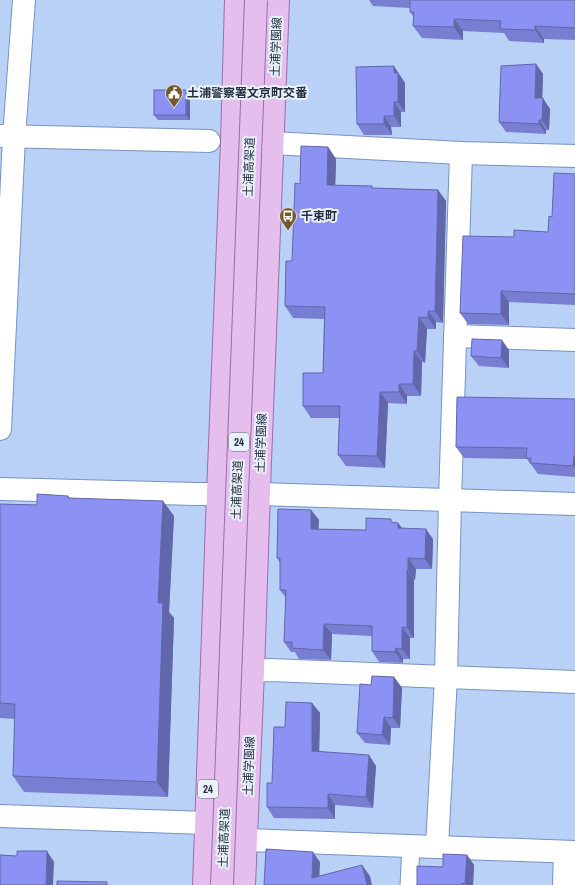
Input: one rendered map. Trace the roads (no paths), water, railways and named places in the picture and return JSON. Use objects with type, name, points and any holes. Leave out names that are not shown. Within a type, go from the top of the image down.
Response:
[{"type":"main road","name":"24","points":[[204,885],[236,0]]},
{"type":"main road","name":"土浦高架道","points":[[222,885],[256,0]]},
{"type":"main road","name":"土浦学園線","points":[[244,885],[278,0]]},
{"type":"street","points":[[0,429],[7,136],[24,0]]},
{"type":"street","points":[[7,136],[209,141]]},
{"type":"street","points":[[272,143],[461,153],[575,156]]},
{"type":"street","points":[[437,847],[446,677],[461,153]]},
{"type":"street","points":[[455,336],[575,340]]},
{"type":"street","points":[[0,489],[259,494],[575,504]]},
{"type":"street","points":[[253,671],[270,670],[575,682]]},
{"type":"street","points":[[0,816],[207,822],[245,840],[570,852],[564,885]]},
{"type":"lane","points":[[409,885],[411,846]]},
{"type":"place","name":"土浦警察署文京町交番","points":[[174,108]]},
{"type":"place","name":"千束町","points":[[288,231]]}]
